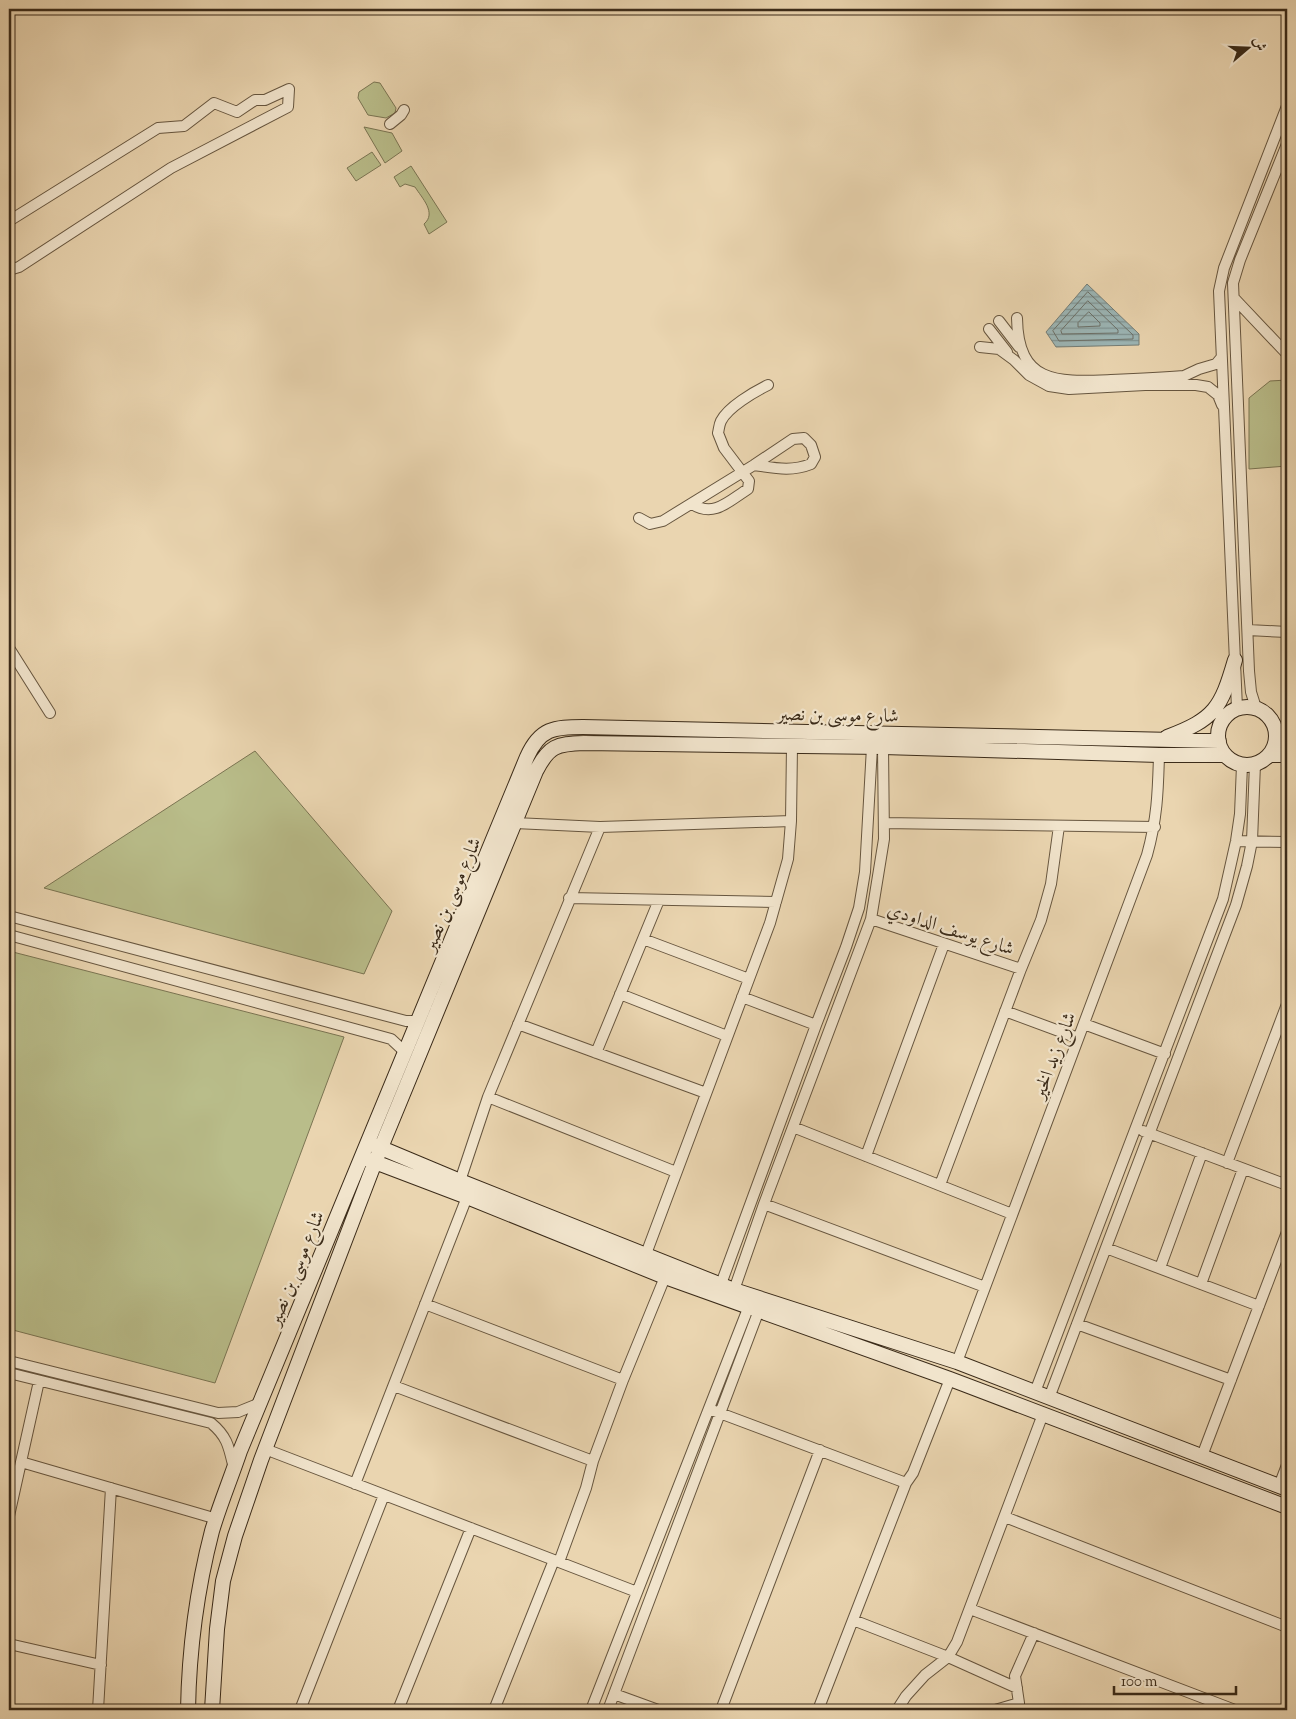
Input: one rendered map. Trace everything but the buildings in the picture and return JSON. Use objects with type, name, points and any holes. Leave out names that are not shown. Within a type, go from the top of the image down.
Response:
[{"type":"street","points":[[9,220],[158,128],[184,126],[214,103],[237,112],[255,100],[264,100],[289,89],[288,107],[171,168],[19,267],[9,270]]},
{"type":"street","points":[[1237,708],[1219,291],[1224,268],[1287,106]]},
{"type":"street","points":[[390,124],[404,110]]},
{"type":"street","points":[[1256,708],[1251,692],[1233,283],[1240,260],[1287,146]]},
{"type":"street","points":[[1234,298],[1287,354]]},
{"type":"street","points":[[1017,318],[1017,336],[1021,350]]},
{"type":"street","points":[[999,321],[1028,362],[1040,373],[1060,380],[1080,381],[1184,376],[1216,364],[1221,358]]},
{"type":"street","points":[[989,329],[1028,375],[1049,386],[1068,388],[1145,385],[1208,387],[1218,395],[1224,407]]},
{"type":"street","points":[[980,347],[999,349],[1012,358]]},
{"type":"street","points":[[692,504],[701,510],[716,510],[748,489],[750,481],[724,448],[718,433],[721,420],[751,394],[768,385]]},
{"type":"street","points":[[639,518],[650,524],[663,521],[793,439],[804,438],[811,445],[814,457],[811,464],[799,469],[754,465]]},
{"type":"street","points":[[1248,630],[1287,632]]},
{"type":"street","points":[[9,648],[50,713]]},
{"type":"street","points":[[1160,740],[1206,719],[1216,708],[1226,690],[1235,660]]},
{"type":"street","points":[[1247,706],[1256,708],[1264,712],[1271,719],[1281,741],[1261,761],[1249,764],[1233,761],[1225,755],[1219,741],[1219,728],[1229,713],[1237,708],[1247,706]]},
{"type":"street","name":"شارع موسى بن نصير","points":[[212,1710],[217,1629],[223,1581],[235,1536],[265,1449],[375,1162],[374,1145],[405,1052],[527,757],[533,744],[541,735],[561,727],[583,727],[1219,741]]},
{"type":"street","name":"شارع موسى بن نصير","points":[[188,1710],[189,1682],[201,1577],[217,1518],[234,1469],[361,1158],[374,1145],[543,757],[548,750],[555,746],[584,743],[878,747],[1159,755],[1225,755]]},
{"type":"street","points":[[646,1254],[770,923],[788,859],[791,821],[792,746]]},
{"type":"street","points":[[728,1287],[764,1204],[871,919],[884,838],[878,747]]},
{"type":"street","points":[[728,1287],[816,1026],[859,908],[878,747]]},
{"type":"street","name":"شارع زيد الخير","points":[[956,1362],[1147,855],[1155,827],[1159,755]]},
{"type":"street","points":[[1269,755],[1287,755]]},
{"type":"street","points":[[1034,1392],[1223,899],[1236,841],[1249,764]]},
{"type":"street","points":[[1049,1398],[1236,905],[1252,841],[1249,764]]},
{"type":"street","points":[[514,823],[600,827],[791,821]]},
{"type":"street","points":[[884,823],[1155,827]]},
{"type":"street","points":[[940,1185],[1041,920],[1051,884],[1059,826]]},
{"type":"street","points":[[460,1181],[488,1097],[600,827]]},
{"type":"street","points":[[1236,841],[1287,842]]},
{"type":"street","points":[[569,898],[776,902]]},
{"type":"street","points":[[596,1052],[659,900]]},
{"type":"street","points":[[9,916],[406,1021],[418,1021]]},
{"type":"street","name":"شارع يوسف الداودي","points":[[871,919],[1021,969]]},
{"type":"street","points":[[9,935],[391,1039],[405,1052]]},
{"type":"street","points":[[643,939],[749,979]]},
{"type":"street","points":[[866,1156],[944,944]]},
{"type":"street","points":[[620,994],[728,1036]]},
{"type":"street","points":[[742,997],[816,1026]]},
{"type":"street","points":[[826,1000],[838,1005]]},
{"type":"street","points":[[1227,1163],[1287,1004]]},
{"type":"street","points":[[1005,1011],[1078,1038]]},
{"type":"street","points":[[518,1024],[706,1093]]},
{"type":"street","points":[[1084,1024],[1165,1054]]},
{"type":"street","points":[[488,1097],[676,1172]]},
{"type":"street","points":[[793,1127],[1012,1214]]},
{"type":"street","points":[[1136,1129],[1287,1185]]},
{"type":"street","points":[[374,1145],[728,1287],[956,1362],[1283,1487],[1287,1465]]},
{"type":"street","points":[[1160,1268],[1202,1153]]},
{"type":"street","points":[[361,1158],[467,1197],[665,1278],[950,1379],[1287,1508]]},
{"type":"street","points":[[1201,1284],[1243,1169]]},
{"type":"street","points":[[355,1484],[467,1197]]},
{"type":"street","points":[[764,1204],[985,1287]]},
{"type":"street","points":[[1202,1456],[1287,1232]]},
{"type":"street","points":[[1106,1248],[1259,1306]]},
{"type":"street","points":[[494,1710],[586,1488],[592,1461],[665,1278]]},
{"type":"street","points":[[425,1304],[623,1380]]},
{"type":"street","points":[[590,1710],[709,1409],[754,1308]]},
{"type":"street","points":[[608,1710],[721,1413],[754,1308]]},
{"type":"street","points":[[1077,1324],[1231,1380]]},
{"type":"street","points":[[9,1361],[218,1413],[229,1414],[238,1412],[260,1403]]},
{"type":"street","points":[[9,1373],[211,1423],[227,1441],[234,1469]]},
{"type":"street","points":[[818,1710],[906,1483],[913,1473],[950,1379]]},
{"type":"street","points":[[9,1516],[39,1380]]},
{"type":"street","points":[[394,1386],[592,1461]]},
{"type":"street","points":[[709,1409],[906,1483]]},
{"type":"street","points":[[898,1710],[906,1696],[925,1675],[948,1657],[957,1642],[1043,1414]]},
{"type":"street","points":[[265,1449],[637,1592]]},
{"type":"street","points":[[721,1710],[820,1450]]},
{"type":"street","points":[[21,1462],[217,1518]]},
{"type":"street","points":[[98,1710],[111,1488]]},
{"type":"street","points":[[300,1710],[384,1495]]},
{"type":"street","points":[[1004,1517],[1287,1628]]},
{"type":"street","points":[[398,1710],[471,1528]]},
{"type":"street","points":[[970,1609],[1235,1710]]},
{"type":"street","points":[[853,1620],[948,1657],[1017,1688]]},
{"type":"street","points":[[995,1710],[1019,1703],[1015,1676],[1034,1633]]},
{"type":"street","points":[[9,1644],[101,1665]]},
{"type":"street","points":[[614,1694],[658,1710]]},
{"type":"green space","points":[[374,82],[380,83],[396,108],[395,113],[386,118],[368,115],[358,98],[359,92]]},
{"type":"green space","points":[[364,127],[392,133],[402,151],[385,163]]},
{"type":"green space","points":[[372,152],[381,165],[356,181],[347,168]]},
{"type":"green space","points":[[411,166],[447,222],[429,234],[424,224],[428,220],[429,210],[424,201],[415,187],[405,184],[400,187],[394,177]]},
{"type":"green space","points":[[1287,380],[1287,466],[1249,469],[1249,398],[1270,381]]},
{"type":"green space","points":[[255,751],[392,911],[364,974],[44,888]]},
{"type":"green space","points":[[9,951],[344,1037],[215,1383],[9,1329]]},
{"type":"water","points":[[1087,284],[1139,334],[1139,345],[1056,347],[1046,332]]}]
